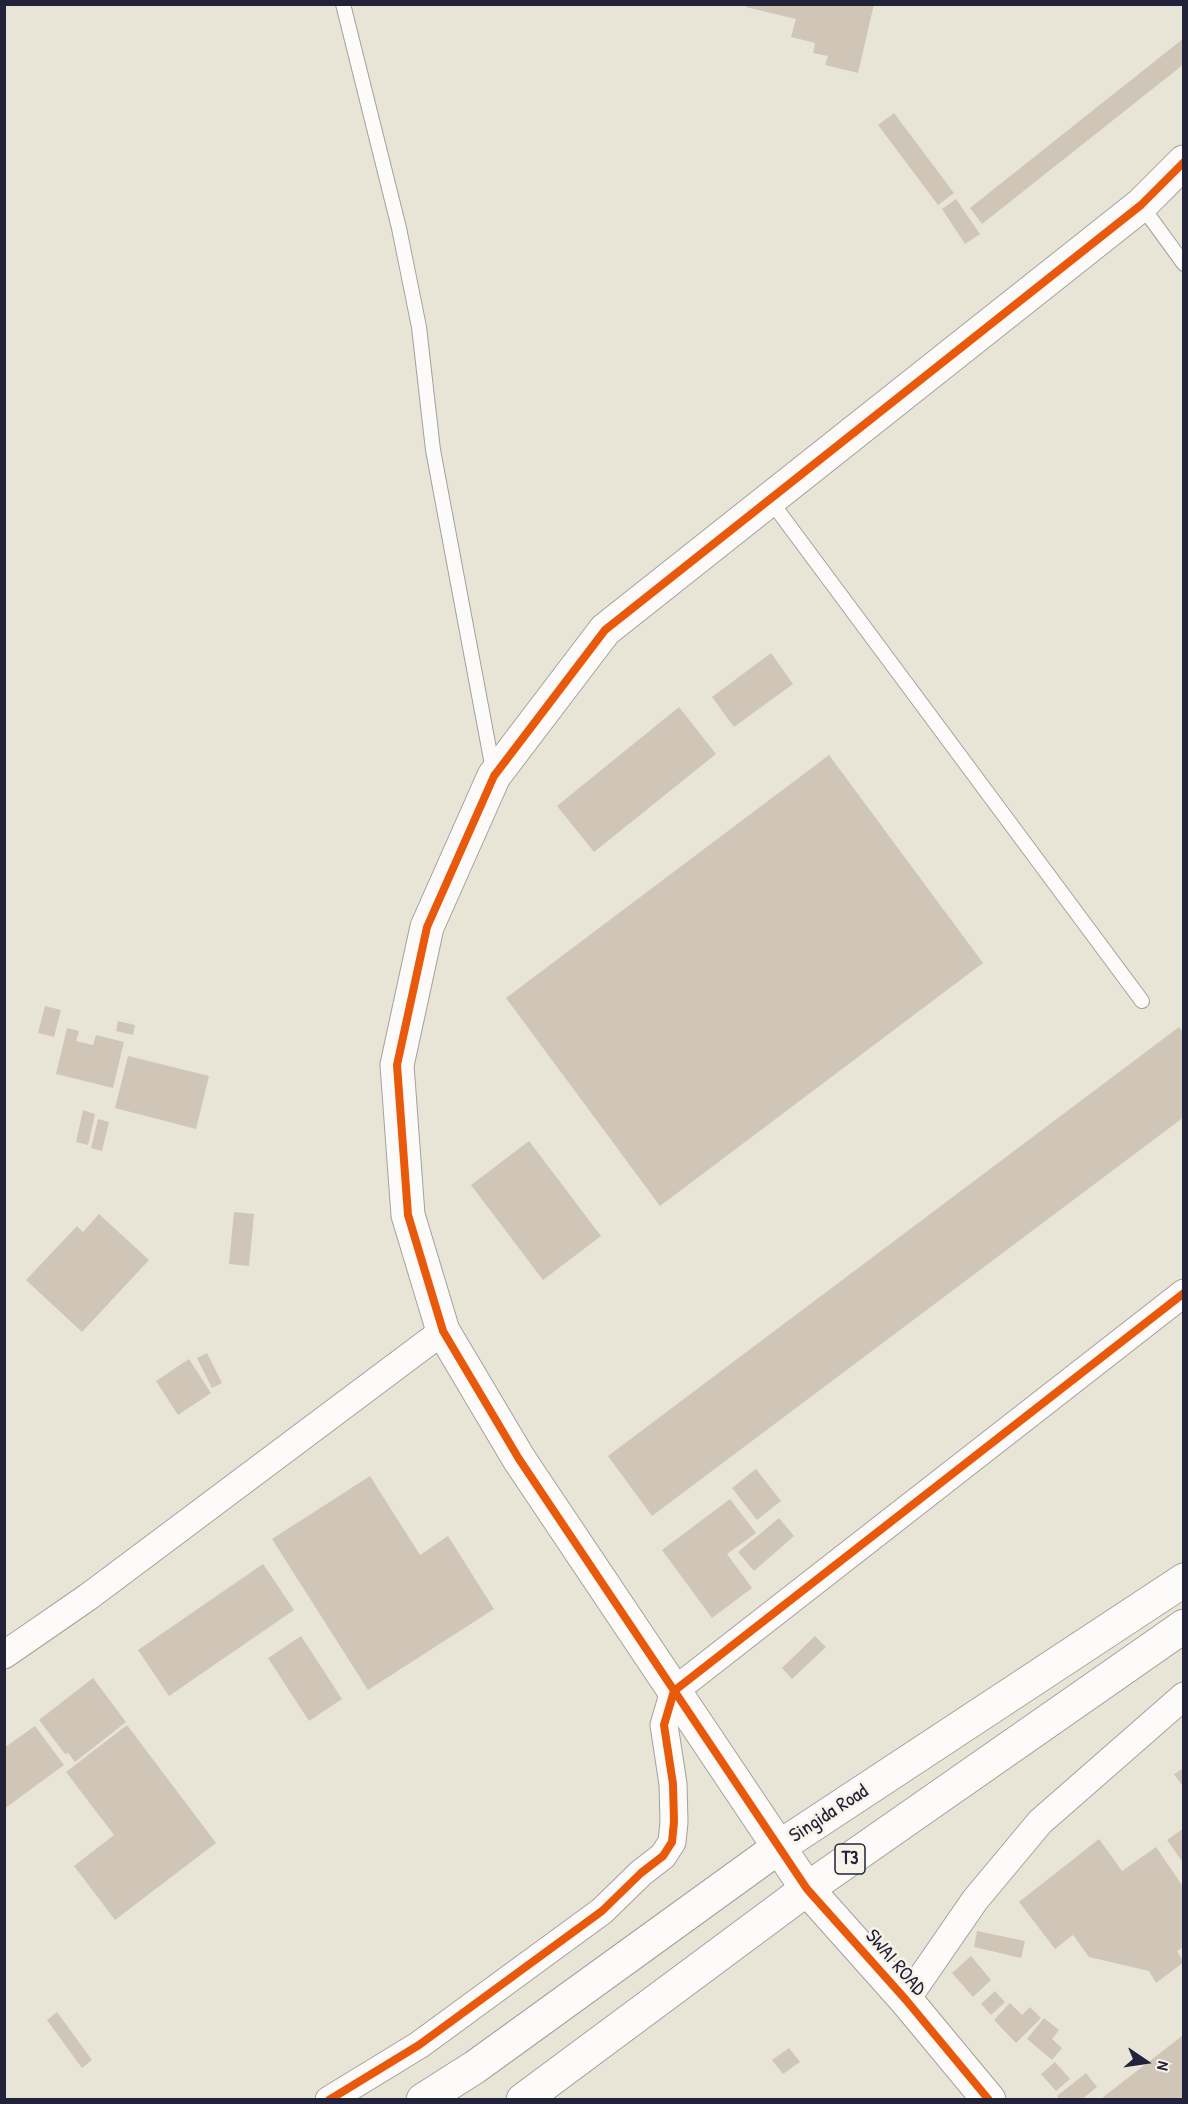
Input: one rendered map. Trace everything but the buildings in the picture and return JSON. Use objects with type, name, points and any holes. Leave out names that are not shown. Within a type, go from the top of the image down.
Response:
[{"type":"main road","name":"SWAI ROAD","points":[[989,2100],[906,2000],[807,1889],[519,1459],[443,1331],[408,1215],[397,1065],[427,927],[494,776],[605,630],[1141,205],[1184,162]]},
{"type":"main road","name":"Singida Road","points":[[423,2100],[475,2067],[779,1847],[1184,1580]]},
{"type":"main road","name":"T3","points":[[523,2100],[807,1889],[1184,1626]]},
{"type":"street","points":[[329,2100],[419,2044],[602,1911],[663,1856],[672,1842],[674,1822],[673,1784],[664,1725],[674,1690],[1184,1293]]},
{"type":"street","points":[[4,1654],[88,1597],[443,1331]]},
{"type":"street","points":[[906,2000],[975,1900],[1040,1822],[1184,1696]]},
{"type":"lane","points":[[343,4],[399,228],[419,327],[433,450],[494,776]]},
{"type":"lane","points":[[1141,205],[1184,264]]},
{"type":"lane","points":[[770,501],[1142,1001]]},
{"type":"cycle path","points":[[989,2100],[906,2000],[807,1889],[519,1459],[443,1331],[408,1215],[397,1065],[427,927],[494,776],[605,630],[1141,205],[1184,162]]},
{"type":"cycle path","points":[[329,2100],[419,2045],[602,1911],[641,1873],[663,1856],[672,1842],[674,1822],[673,1784],[664,1725],[674,1691],[1184,1293]]}]
